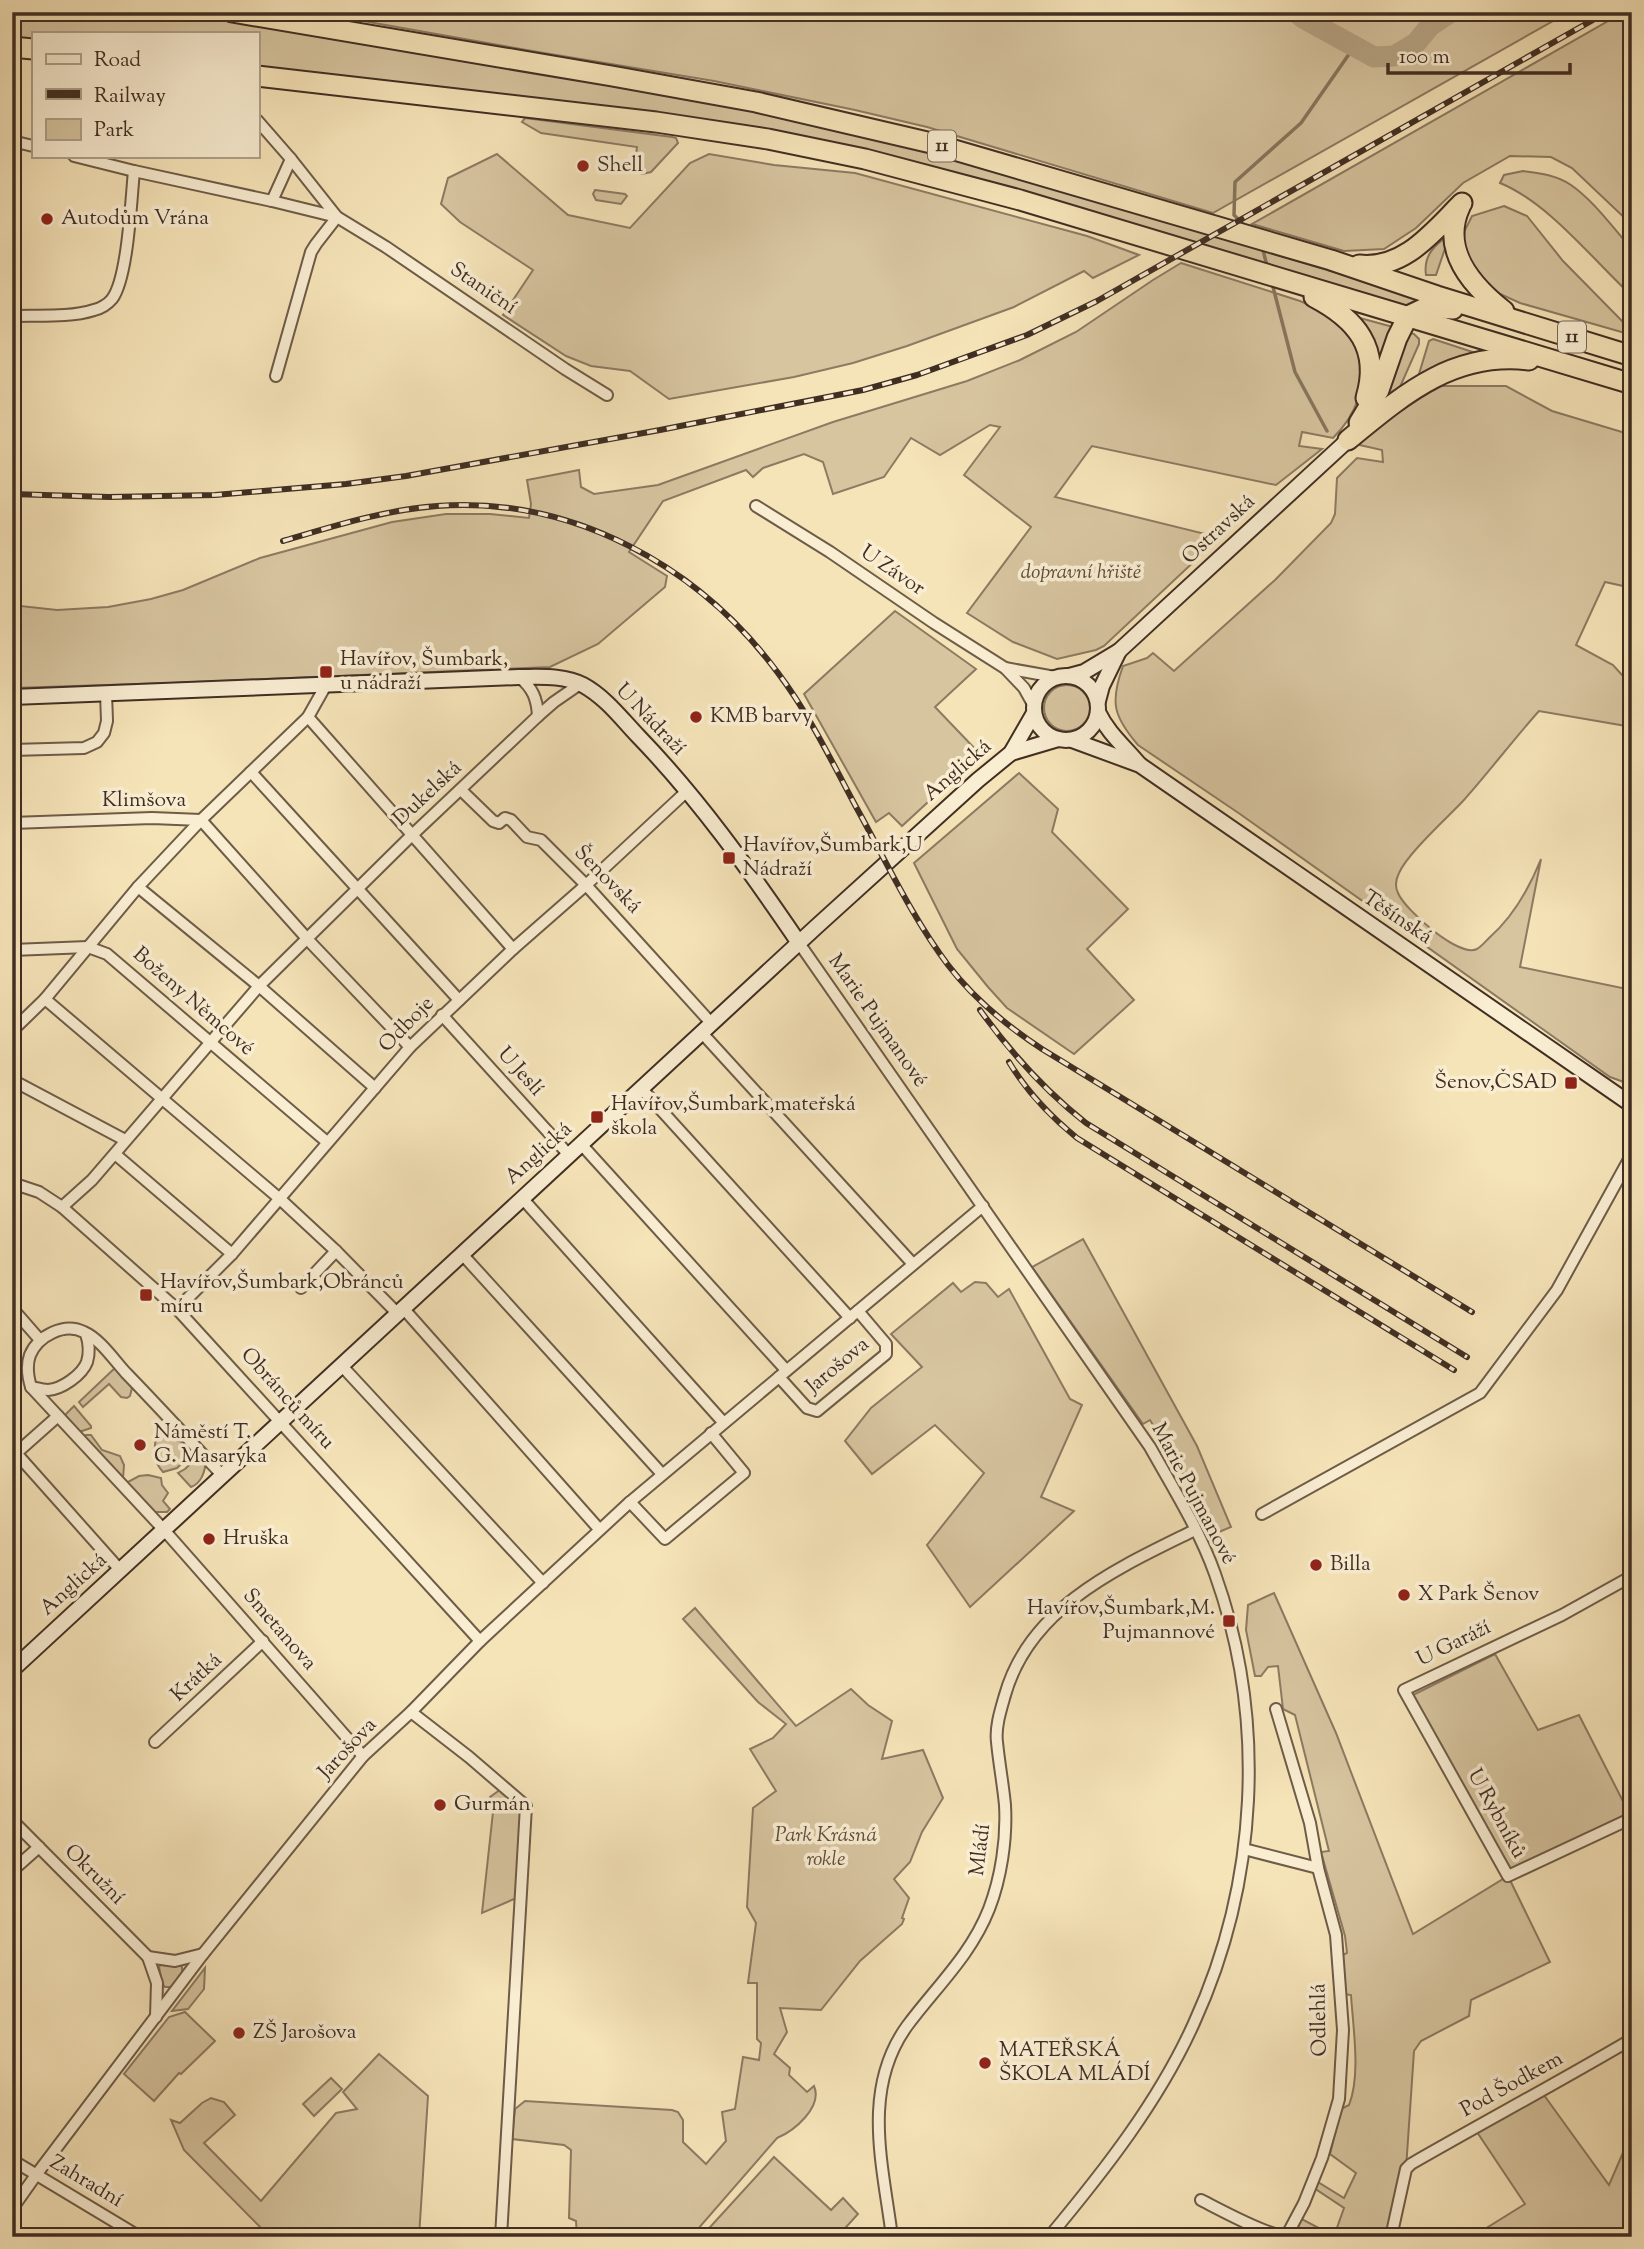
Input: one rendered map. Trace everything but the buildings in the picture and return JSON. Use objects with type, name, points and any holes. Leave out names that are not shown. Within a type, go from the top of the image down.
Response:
[{"type":"highway","name":"11","points":[[232,12],[756,102],[927,142],[1331,260],[1632,356]]},
{"type":"highway","points":[[12,47],[32,49]]},
{"type":"highway","name":"11","points":[[259,76],[656,122],[802,146],[930,175],[1632,384]]},
{"type":"highway","points":[[1331,260],[1366,266],[1389,263],[1401,258],[1418,246],[1462,203],[1454,225],[1455,245],[1461,262],[1473,284],[1513,319]]},
{"type":"highway","points":[[1276,277],[1339,311],[1362,335],[1369,355],[1371,376],[1351,435]]},
{"type":"highway","points":[[1351,435],[1379,390],[1397,338],[1408,316],[1420,309],[1435,306],[1513,319]]},
{"type":"highway","points":[[1351,435],[1420,387],[1471,362],[1486,359],[1522,359],[1566,364]]},
{"type":"street","name":"Staniční","points":[[259,122],[337,217]]},
{"type":"street","points":[[12,141],[32,146]]},
{"type":"street","name":"Staniční","points":[[82,158],[337,217],[607,395]]},
{"type":"street","points":[[272,201],[291,159]]},
{"type":"street","points":[[12,316],[95,310],[112,299],[124,264],[134,171]]},
{"type":"street","points":[[276,376],[308,261],[316,244],[337,217]]},
{"type":"street","name":"Ostravská","points":[[1062,677],[1084,671],[1119,651],[1351,435]]},
{"type":"street","name":"U Závor","points":[[757,506],[1004,668],[1024,688],[1034,709]]},
{"type":"street","name":"Ostravská","points":[[1098,706],[1102,686],[1119,651]]},
{"type":"street","name":"U Závor","points":[[1004,668],[1062,677]]},
{"type":"street","points":[[519,677],[536,698],[538,716]]},
{"type":"street","name":"U Nádraží","points":[[12,697],[519,677],[553,678],[580,684],[604,700],[687,791],[743,862],[799,943]]},
{"type":"street","points":[[1062,677],[1079,678],[1087,683],[1095,692],[1098,706],[1090,730],[1082,736],[1065,739],[1044,731],[1038,723],[1034,709],[1040,688],[1062,677]]},
{"type":"street","name":"Dukelská","points":[[62,1206],[92,1180],[259,986],[538,716],[580,684]]},
{"type":"street","points":[[12,1031],[44,999],[138,887],[201,820],[308,717],[326,685]]},
{"type":"street","points":[[12,750],[84,748],[97,742],[104,733],[107,720],[106,693]]},
{"type":"street","name":"Těšínská","points":[[1098,706],[1111,734],[1140,765],[1632,1105]]},
{"type":"street","name":"Anglická","points":[[12,1670],[799,943],[1011,753],[1034,709]]},
{"type":"street","points":[[308,717],[513,949]]},
{"type":"street","name":"Těšínská","points":[[1065,739],[1140,765]]},
{"type":"street","name":"Anglická","points":[[1011,753],[1065,739]]},
{"type":"street","points":[[251,772],[459,1000]]},
{"type":"street","name":"Šenovská","points":[[461,790],[493,821],[499,822],[505,817],[512,820],[527,836],[541,840],[586,885],[707,1029],[913,1264]]},
{"type":"street","name":"Odboje","points":[[177,1309],[232,1254],[410,1047],[687,791]]},
{"type":"street","name":"Klimšova","points":[[12,823],[152,818],[201,820],[307,939]]},
{"type":"street","points":[[138,887],[259,986],[375,1088]]},
{"type":"street","points":[[307,939],[410,1047]]},
{"type":"street","name":"Marie Pujmanové","points":[[799,943],[1150,1447],[1195,1530],[1214,1572],[1237,1654],[1247,1717],[1250,1780],[1244,1849],[1230,1916],[1211,1982],[1187,2037],[1144,2113],[1049,2237]]},
{"type":"street","points":[[12,950],[88,947]]},
{"type":"street","name":"Boženy Němcové","points":[[88,947],[107,954],[327,1142]]},
{"type":"street","points":[[44,999],[279,1199],[400,1310],[600,1529]]},
{"type":"street","name":"U Jeslí","points":[[442,1015],[569,1155]]},
{"type":"street","points":[[12,1080],[125,1140]]},
{"type":"street","points":[[642,1089],[854,1315]]},
{"type":"street","points":[[582,1144],[783,1373]]},
{"type":"street","points":[[115,1154],[232,1254]]},
{"type":"street","points":[[1262,1514],[1480,1393],[1556,1290],[1632,1154]]},
{"type":"street","name":"Obránců míru","points":[[12,1183],[39,1192],[62,1206],[177,1309],[480,1641]]},
{"type":"street","points":[[522,1198],[723,1422]]},
{"type":"street","name":"Jarošova","points":[[12,2209],[203,1954],[363,1756],[411,1712],[480,1641],[630,1502],[984,1206]]},
{"type":"street","points":[[300,1289],[337,1251]]},
{"type":"street","points":[[461,1254],[662,1474]]},
{"type":"street","points":[[12,1308],[40,1340]]},
{"type":"street","name":"Jarošova","points":[[783,1373],[807,1408],[817,1412],[886,1354],[886,1344],[854,1315]]},
{"type":"street","points":[[86,1332],[89,1346],[87,1363],[74,1378],[60,1387],[47,1390],[31,1387],[27,1374],[30,1356],[40,1340],[58,1330],[75,1329],[86,1332],[223,1476]]},
{"type":"street","points":[[341,1365],[543,1583]]},
{"type":"street","name":"Smetanova","points":[[31,1387],[165,1531],[363,1756]]},
{"type":"street","points":[[58,1416],[14,1455],[121,1571]]},
{"type":"street","points":[[630,1502],[665,1539],[744,1473],[711,1433]]},
{"type":"street","name":"Mládí","points":[[892,2237],[877,2127],[878,2100],[893,2049],[906,2027],[968,1951],[989,1910],[995,1891],[1003,1847],[1005,1805],[996,1738],[1010,1678],[1038,1632],[1060,1609],[1106,1575],[1195,1530]]},
{"type":"street","name":"U Garáží","points":[[1404,1690],[1562,1615],[1632,1576]]},
{"type":"street","name":"Krátká","points":[[155,1742],[263,1641]]},
{"type":"street","name":"U Rybníků","points":[[1404,1690],[1508,1876],[1632,1818]]},
{"type":"street","name":"Odlehlá","points":[[1201,2200],[1253,2225],[1282,2236],[1287,2235],[1304,2203],[1322,2158],[1339,2099],[1343,2030],[1336,1935],[1318,1868],[1310,1823],[1276,1709]]},
{"type":"street","points":[[411,1712],[526,1806],[501,2237]]},
{"type":"street","name":"Okružní","points":[[12,1820],[148,1957]]},
{"type":"street","points":[[12,1871],[39,1847]]},
{"type":"street","points":[[1244,1849],[1318,1868]]},
{"type":"street","points":[[156,2017],[157,1983],[148,1957],[175,1961],[203,1954]]},
{"type":"street","name":"Pod Šodkem","points":[[1391,2237],[1406,2169],[1411,2164],[1471,2129],[1527,2101],[1632,2039]]},
{"type":"street","name":"Zahradní","points":[[12,2160],[140,2237]]},
{"type":"green space","points":[[12,12],[186,12],[686,97],[852,131],[989,168],[1417,297],[1419,300],[1408,307],[983,181],[259,68],[259,32],[32,32],[32,42],[12,40]]},
{"type":"green space","points":[[312,12],[1569,12],[1213,213],[927,127],[855,110],[714,81]]},
{"type":"green space","points":[[1624,12],[1632,12],[1632,225],[1572,168],[1551,157],[1510,156],[1463,183],[1416,228],[1384,249],[1344,251],[1252,224]]},
{"type":"green space","points":[[525,118],[672,137],[676,138],[678,143],[651,172],[642,174],[635,165],[637,147],[541,133],[522,122]]},
{"type":"green space","points":[[497,154],[568,215],[630,228],[690,163],[709,154],[774,165],[855,173],[1087,236],[1139,255],[1093,278],[1084,271],[1014,307],[853,363],[794,377],[669,399],[630,371],[591,366],[566,356],[503,315],[533,270],[460,222],[441,204],[448,178]]},
{"type":"green space","points":[[1523,171],[1548,175],[1566,182],[1603,215],[1632,249],[1632,296],[1553,218],[1518,192],[1500,183],[1504,175]]},
{"type":"green space","points":[[595,190],[627,196],[621,204],[596,200],[593,194]]},
{"type":"green space","points":[[1504,206],[1527,216],[1563,261],[1627,326],[1625,333],[1520,303],[1489,289],[1475,273],[1463,246],[1465,230],[1472,216]]},
{"type":"green space","points":[[1450,234],[1436,275],[1426,275],[1428,256]]},
{"type":"green space","name":"dopravní hřiště","points":[[1181,263],[1300,301],[1330,316],[1355,342],[1361,366],[1361,389],[1354,410],[1333,438],[1302,432],[1299,446],[1322,449],[1276,485],[1092,446],[1055,497],[1209,535],[1212,532],[1217,538],[1104,646],[1096,650],[1057,659],[1013,642],[967,613],[1031,527],[964,475],[1000,427],[990,425],[940,455],[911,438],[884,477],[833,494],[823,462],[804,454],[763,468],[753,477],[746,470],[663,501],[629,552],[667,576],[665,587],[598,644],[550,667],[12,688],[12,605],[57,610],[108,607],[151,599],[183,590],[260,558],[392,522],[446,514],[490,514],[529,518],[531,504],[527,480],[579,470],[581,487],[594,494],[658,485],[833,422],[967,381],[1020,360],[1076,332]]},
{"type":"green space","points":[[1360,318],[1393,327],[1378,382],[1360,323]]},
{"type":"green space","points":[[1409,332],[1419,339],[1419,344],[1400,387],[1392,395],[1388,393],[1393,372]]},
{"type":"green space","points":[[1433,339],[1482,355],[1420,376],[1429,341]]},
{"type":"green space","points":[[1433,386],[1506,386],[1552,411],[1632,435],[1632,588],[1605,582],[1576,645],[1613,665],[1632,686],[1632,727],[1539,711],[1463,801],[1410,856],[1399,873],[1396,886],[1403,901],[1433,931],[1458,946],[1469,950],[1477,949],[1498,930],[1513,911],[1541,859],[1520,967],[1632,990],[1632,1085],[1610,1077],[1240,814],[1138,745],[1123,725],[1116,708],[1116,689],[1123,666],[1147,658],[1153,653],[1174,671],[1275,580],[1331,523],[1335,514],[1337,478],[1357,458],[1383,462],[1382,450],[1355,444]]},
{"type":"green space","points":[[895,611],[976,669],[935,707],[980,754],[902,826],[889,813],[876,822],[804,694]]},
{"type":"green space","points":[[1067,685],[1084,691],[1090,708],[1084,725],[1067,731],[1050,725],[1044,708],[1050,691]]},
{"type":"green space","points":[[1019,773],[1058,809],[1052,832],[1128,909],[1087,949],[1134,1000],[1074,1054],[1007,1008],[988,987],[957,949],[914,863]]},
{"type":"green space","points":[[1083,1239],[1197,1446],[1231,1527],[1219,1532],[1150,1420],[1143,1424],[1032,1267]]},
{"type":"green space","points":[[975,1282],[986,1283],[998,1297],[1009,1289],[1070,1399],[1082,1405],[1041,1497],[1074,1511],[970,1607],[927,1545],[984,1473],[935,1425],[872,1474],[845,1441],[871,1408],[922,1367],[891,1334],[953,1283],[961,1292]]},
{"type":"green space","points":[[117,1366],[133,1384],[130,1396],[121,1397],[109,1384],[83,1407],[79,1402]]},
{"type":"green space","points":[[74,1406],[91,1428],[79,1432],[65,1415]]},
{"type":"green space","points":[[91,1435],[102,1450],[120,1456],[124,1465],[123,1479],[83,1437]]},
{"type":"green space","points":[[156,1437],[177,1440],[195,1451],[177,1468],[163,1472],[155,1456]]},
{"type":"green space","points":[[199,1456],[206,1463],[204,1471],[200,1481],[191,1487],[178,1473]]},
{"type":"green space","points":[[139,1476],[161,1478],[168,1493],[163,1501],[170,1509],[167,1512],[153,1512],[126,1483]]},
{"type":"green space","points":[[1274,1593],[1336,1733],[1413,1934],[1508,1876],[1550,1962],[1471,2000],[1469,2016],[1421,2041],[1414,2051],[1406,2169],[1391,2237],[1314,2237],[1294,2224],[1298,2217],[1334,2236],[1344,2208],[1311,2186],[1313,2179],[1344,2198],[1356,2173],[1330,2154],[1341,2109],[1349,2105],[1353,2093],[1355,2051],[1351,1995],[1344,1994],[1339,1957],[1347,1953],[1345,1936],[1321,1852],[1329,1851],[1295,1715],[1283,1709],[1278,1666],[1268,1667],[1261,1676],[1255,1676],[1246,1630],[1248,1605]]},
{"type":"green space","name":"Park Krásná rokle","points":[[695,1608],[796,1726],[851,1689],[868,1705],[892,1721],[882,1759],[923,1750],[943,1798],[922,1832],[910,1862],[894,1879],[909,1898],[902,1924],[860,1961],[821,2010],[780,2008],[787,2032],[774,2054],[790,2068],[789,2075],[807,2092],[814,2086],[816,2094],[811,2110],[799,2124],[777,2138],[691,2237],[577,2237],[576,2221],[569,2218],[571,2150],[564,2145],[512,2139],[515,2109],[525,2101],[672,2110],[678,2112],[683,2120],[683,2142],[706,2164],[726,2141],[722,2112],[735,2109],[743,2057],[759,2060],[761,2043],[757,2039],[757,1983],[748,1983],[756,1923],[747,1907],[753,1808],[776,1791],[750,1749],[773,1738],[786,1724],[758,1702],[683,1619]]},
{"type":"green space","points":[[1495,1654],[1538,1730],[1579,1715],[1629,1813],[1511,1870],[1413,1695]]},
{"type":"green space","points":[[504,1787],[526,1806],[521,1896],[482,1913],[493,1812],[490,1797]]},
{"type":"green space","points":[[162,1963],[178,1964],[182,1967],[182,1973],[172,1987],[165,1987],[162,1983],[159,1967]]},
{"type":"green space","points":[[205,1968],[204,1989],[188,2009],[172,2011]]},
{"type":"green space","points":[[185,2012],[215,2041],[179,2073],[154,2101],[124,2074],[169,2017]]},
{"type":"green space","points":[[379,2054],[428,2096],[419,2237],[270,2237],[184,2150],[171,2120],[180,2123],[211,2098],[224,2102],[235,2115],[204,2143],[261,2201],[336,2113],[357,2109],[343,2092]]},
{"type":"green space","points":[[331,2078],[342,2089],[314,2116],[303,2104]]},
{"type":"green space","points":[[1541,2091],[1609,2185],[1632,2132],[1632,2237],[1472,2237],[1525,2204],[1475,2129]]},
{"type":"green space","points":[[774,2157],[831,2210],[843,2198],[858,2214],[837,2237],[701,2237]]},
{"type":"waterway","points":[[1296,12],[1374,57],[1394,56],[1416,43],[1430,26],[1451,12]]},
{"type":"waterway","points":[[1246,227],[1234,215],[1235,182],[1301,123],[1354,47]]},
{"type":"waterway","points":[[1262,246],[1267,266]]},
{"type":"waterway","points":[[1272,283],[1295,372],[1327,431]]},
{"type":"railway","points":[[12,494],[109,497],[215,495],[346,484],[406,476],[660,430],[863,390],[917,375],[1027,335],[1097,301],[1607,12]]},
{"type":"railway","points":[[283,541],[359,519],[398,511],[437,506],[487,506],[536,513],[583,526],[628,546],[671,571],[710,600],[746,635],[778,673],[819,738],[922,927],[948,965],[980,1000],[1042,1049],[1472,1312]]},
{"type":"railway","points":[[980,1010],[1029,1070],[1086,1123],[1467,1357]]},
{"type":"railway","points":[[1009,1062],[1040,1103],[1077,1138],[1454,1370]]},
{"type":"place","name":"Shell","points":[[583,166]]},
{"type":"place","name":"Autodům Vrána","points":[[47,219]]},
{"type":"place","name":"Havířov, Šumbark, u nádraží","points":[[326,672]]},
{"type":"place","name":"KMB barvy","points":[[696,717]]},
{"type":"place","name":"Havířov,Šumbark,U Nádraží","points":[[729,858]]},
{"type":"place","name":"Šenov,ČSAD","points":[[1571,1083]]},
{"type":"place","name":"Havířov,Šumbark,mateřská škola","points":[[597,1117]]},
{"type":"place","name":"Havířov,Šumbark,Obránců míru","points":[[146,1295]]},
{"type":"place","name":"Náměstí T. G. Masaryka","points":[[140,1445]]},
{"type":"place","name":"Hruška","points":[[209,1539]]},
{"type":"place","name":"Billa","points":[[1316,1565]]},
{"type":"place","name":"X Park Šenov","points":[[1404,1595]]},
{"type":"place","name":"Havířov,Šumbark,M. Pujmannové","points":[[1229,1621]]},
{"type":"place","name":"Gurmán","points":[[440,1805]]},
{"type":"place","name":"ZŠ Jarošova","points":[[239,2033]]},
{"type":"place","name":"MATEŘSKÁ ŠKOLA MLÁDÍ","points":[[985,2063]]}]
